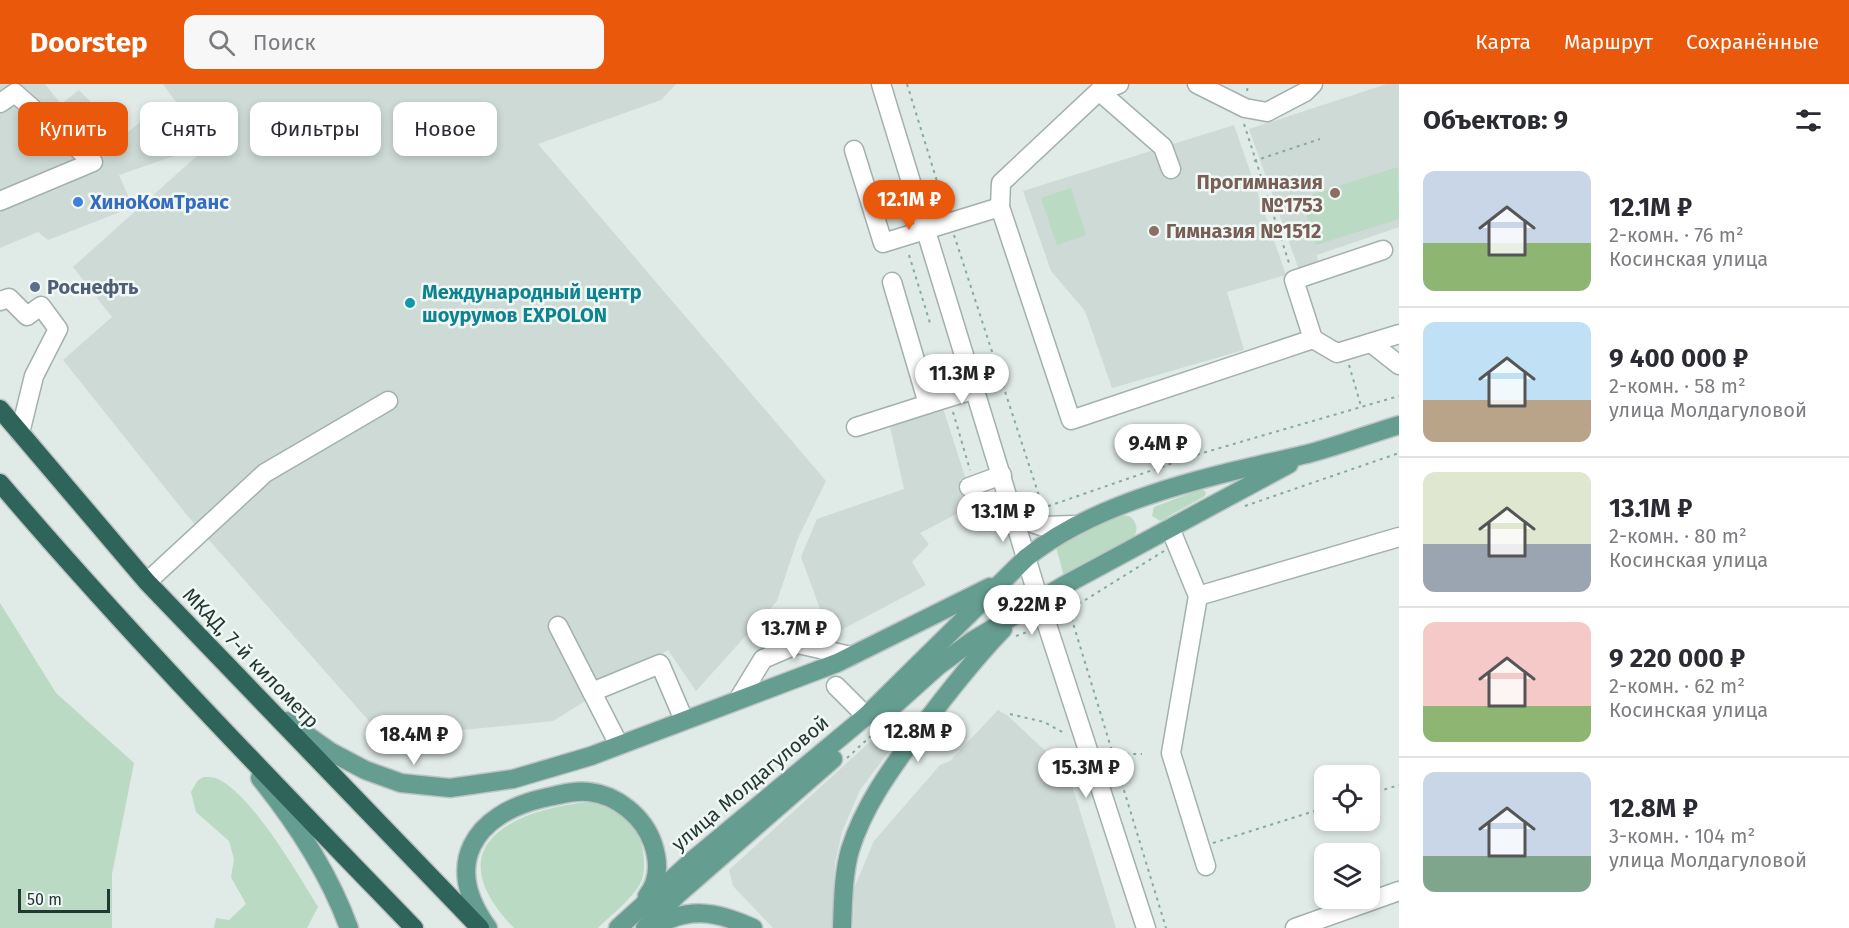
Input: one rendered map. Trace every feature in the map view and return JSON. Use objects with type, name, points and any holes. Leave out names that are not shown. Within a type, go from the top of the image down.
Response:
[{"type":"highway","name":"МКАД, 7-й километр","points":[[0,409],[147,582],[480,928]]},
{"type":"highway","points":[[0,483],[73,569],[218,725],[414,928]]},
{"type":"highway","points":[[0,502],[73,569]]},
{"type":"main road","name":"улица Молдагуловой","points":[[623,923],[693,860],[866,716],[1026,558],[1051,538],[1074,525],[1213,476],[1309,453],[1399,425]]},
{"type":"main road","name":"улица Молдагуловой","points":[[645,928],[677,895],[938,666],[972,641],[1039,600],[1309,453]]},
{"type":"main road","points":[[252,693],[331,752],[364,770],[401,783],[450,788],[513,778],[619,745],[851,656],[1005,580]]},
{"type":"main road","points":[[842,928],[843,857],[882,781],[970,664],[1018,613]]},
{"type":"main road","points":[[218,725],[299,829],[327,877],[349,928]]},
{"type":"main road","points":[[488,928],[470,891],[465,869],[468,850],[478,834],[491,819],[510,809],[567,793],[589,792],[609,798],[626,807],[639,819],[651,837],[657,856],[657,874],[651,891],[623,923]]},
{"type":"main road","points":[[652,928],[666,919],[706,912],[730,918],[753,928]]},
{"type":"street","points":[[882,84],[1039,600],[1146,928]]},
{"type":"street","points":[[1119,84],[1099,91],[1001,183],[1000,207],[1071,420],[1313,339]]},
{"type":"street","points":[[1197,84],[1245,108],[1267,112],[1305,92],[1313,84]]},
{"type":"street","points":[[1099,91],[1163,147],[1171,169]]},
{"type":"street","points":[[0,104],[15,93],[93,162],[0,201]]},
{"type":"street","points":[[854,150],[883,243],[1000,207]]},
{"type":"street","points":[[1383,250],[1294,280],[1313,339],[1337,353],[1399,334]]},
{"type":"street","points":[[891,282],[928,404]]},
{"type":"street","points":[[0,301],[9,298],[27,316],[41,306],[58,329],[34,376],[20,433]]},
{"type":"street","points":[[1371,343],[1399,365]]},
{"type":"street","points":[[856,427],[976,389]]},
{"type":"street","points":[[147,582],[265,473],[388,401]]},
{"type":"street","points":[[971,486],[1002,475]]},
{"type":"street","points":[[1213,476],[1224,484],[1222,500]]},
{"type":"street","points":[[1015,517],[1041,526],[1074,525]]},
{"type":"street","points":[[1170,528],[1198,596],[1171,753],[1206,866]]},
{"type":"street","points":[[1198,596],[1399,537]]},
{"type":"street","points":[[558,626],[619,745]]},
{"type":"street","points":[[738,700],[763,659],[798,644],[851,656]]},
{"type":"street","points":[[592,692],[660,664],[684,720]]},
{"type":"street","points":[[836,686],[866,716]]},
{"type":"street","points":[[1294,928],[1399,891]]},
{"type":"path","points":[[906,84],[1043,508],[1199,454],[1399,396]]},
{"type":"path","points":[[1248,84],[1243,129],[1294,280]]},
{"type":"path","points":[[1254,160],[1320,140]]},
{"type":"path","points":[[909,255],[930,324]]},
{"type":"path","points":[[1344,351],[1361,407]]},
{"type":"path","points":[[949,397],[971,486],[988,521]]},
{"type":"path","points":[[1010,714],[1044,722],[1088,745],[1114,754],[1142,754]]},
{"type":"path","points":[[1380,791],[1399,785]]},
{"type":"path","points":[[1200,847],[1314,811]]},
{"type":"shaded area","points":[[0,84],[45,84],[59,102],[18,102],[18,156],[128,156],[128,132],[140,123],[140,156],[174,156],[119,175],[133,207],[48,240],[38,232],[0,248]]},
{"type":"shaded area","points":[[163,84],[676,84],[661,100],[538,144],[826,481],[798,538],[777,601],[696,691],[668,650],[553,721],[384,738],[186,514],[63,360],[112,317],[73,267],[197,156],[238,156],[238,102],[176,102]]},
{"type":"shaded area","name":"Прогимназия №1753","points":[[1387,84],[1399,84],[1399,227],[1317,255],[1318,264],[1299,270],[1249,129]]},
{"type":"shaded area","points":[[79,90],[90,102],[64,102]]},
{"type":"shaded area","name":"Гимназия №1512","points":[[1234,125],[1286,275],[1227,292],[1244,350],[1112,388],[1085,311],[1051,271],[1023,191]]},
{"type":"shaded area","points":[[942,405],[974,505],[920,533],[929,544],[912,562],[926,585],[830,636],[801,557],[817,519],[904,489],[889,422]]},
{"type":"shaded area","points":[[998,710],[1008,716],[1068,772],[1116,928],[853,928],[854,888],[874,841],[940,765],[950,761]]},
{"type":"shaded area","points":[[893,721],[905,730],[860,790],[842,832],[835,863],[832,928],[773,928],[733,886],[729,870]]},
{"type":"green space","points":[[1398,167],[1399,219],[1316,245],[1301,198]]},
{"type":"green space","points":[[1071,188],[1086,235],[1057,245],[1041,198]]},
{"type":"green space","points":[[1201,489],[1206,492],[1205,496],[1160,521],[1152,516],[1154,507]]},
{"type":"green space","points":[[1120,515],[1129,516],[1134,521],[1136,532],[1133,538],[1064,576],[1055,544]]},
{"type":"green space","points":[[0,603],[56,693],[134,763],[112,874],[112,928],[0,928]]},
{"type":"green space","points":[[204,777],[216,778],[245,801],[299,875],[318,907],[307,928],[214,928],[216,918],[229,920],[246,904],[231,877],[234,859],[229,841],[196,812],[191,792],[198,780]]},
{"type":"green space","points":[[588,802],[610,809],[634,829],[643,849],[643,875],[640,884],[626,902],[598,928],[514,928],[492,900],[482,876],[482,855],[492,838],[509,825],[531,814]]},
{"type":"place","name":"Прогимназия №1753","points":[[1335,193]]},
{"type":"place","name":"ХиноКомТранс","points":[[78,202]]},
{"type":"place","name":"Гимназия №1512","points":[[1154,231]]},
{"type":"place","name":"Роснефть","points":[[35,287]]},
{"type":"place","name":"Международный центр шоурумов EXPOLON","points":[[410,303]]}]
